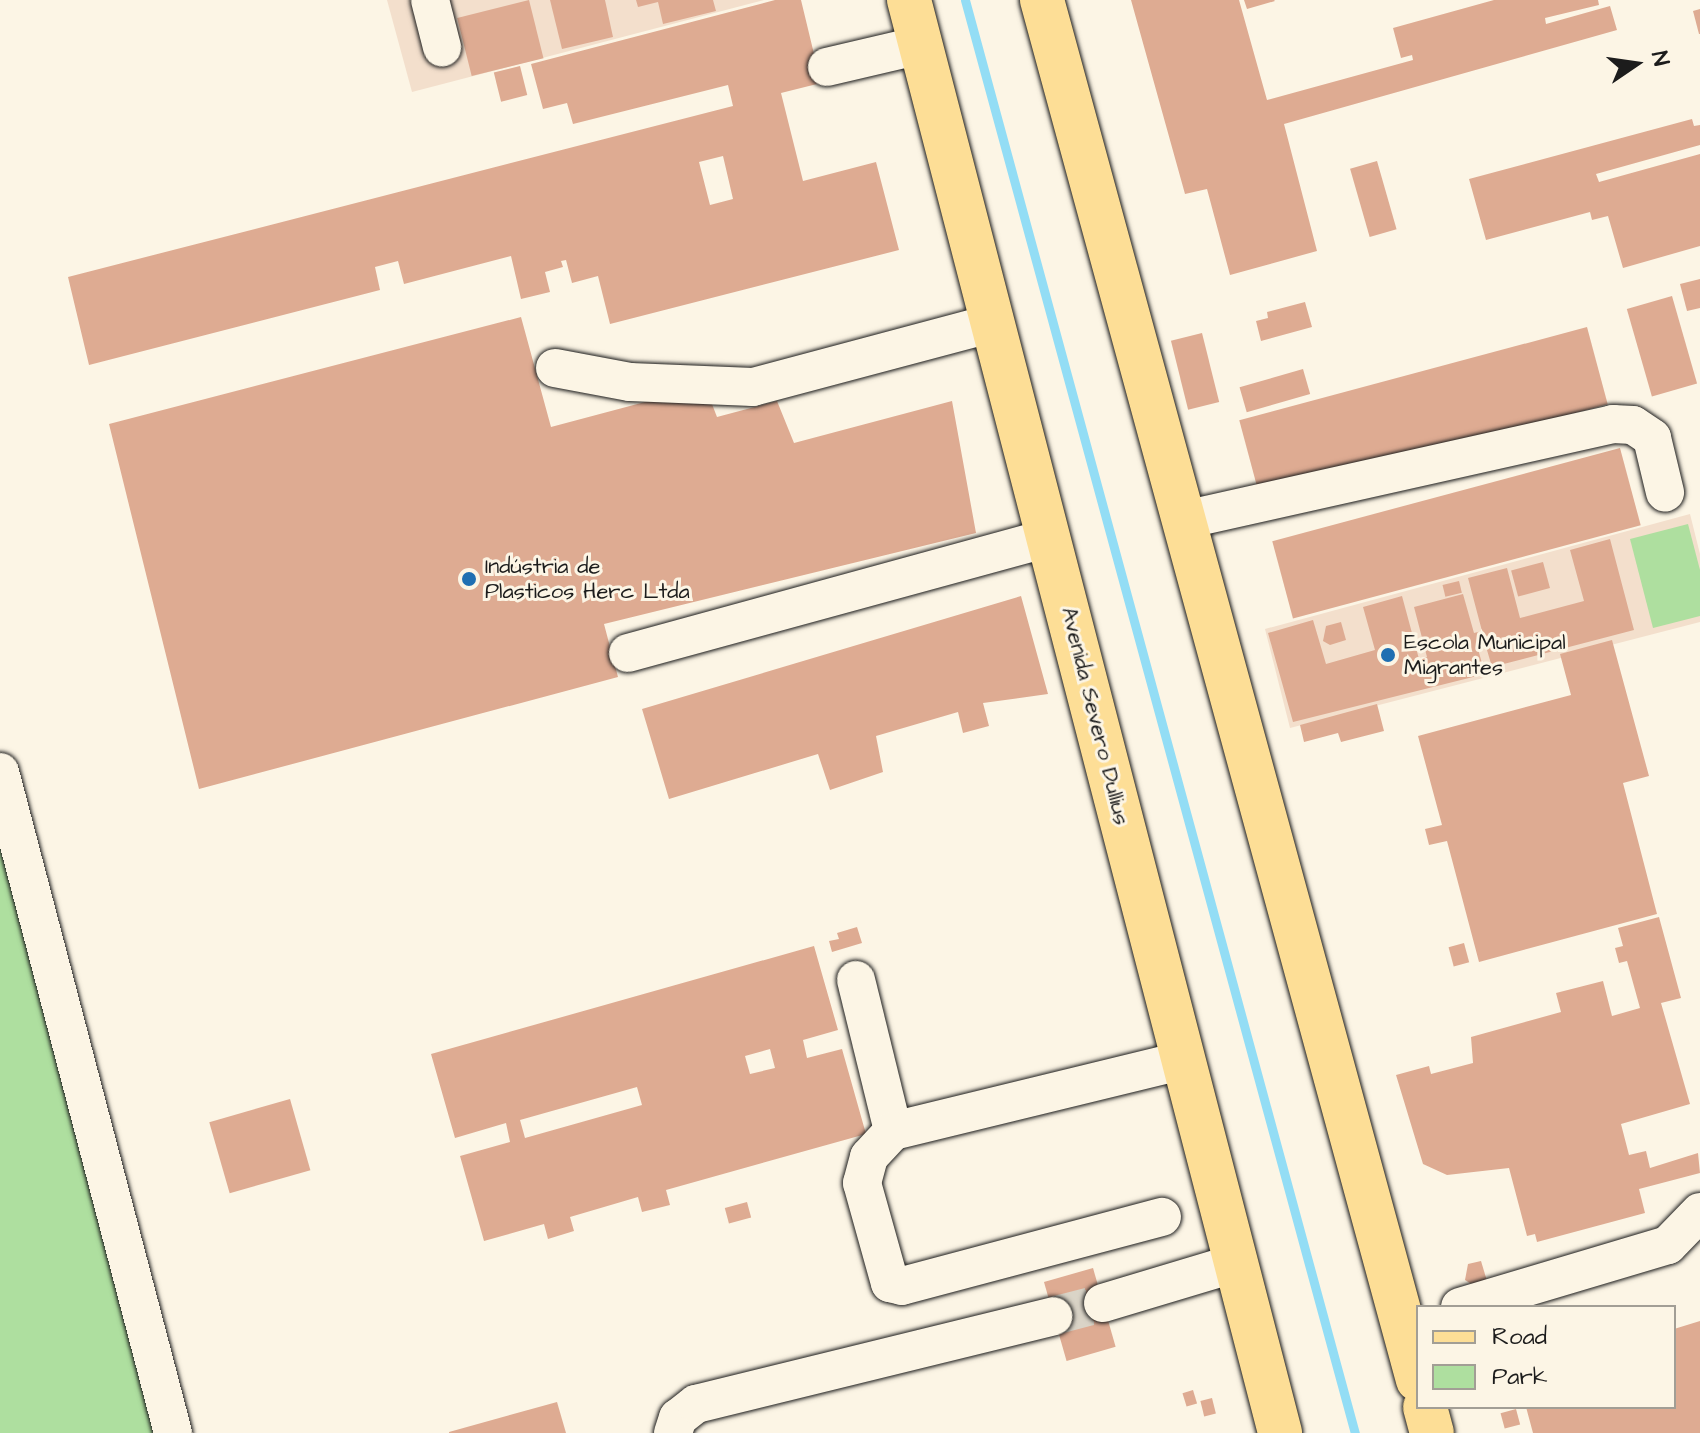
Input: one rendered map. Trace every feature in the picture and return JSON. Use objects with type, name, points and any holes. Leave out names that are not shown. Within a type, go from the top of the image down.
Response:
[{"type":"main road","name":"Avenida Severo Dullius","points":[[909,0],[1280,1433]]},
{"type":"main road","points":[[1042,0],[1184,520],[1410,1319],[1416,1365]]},
{"type":"main road","points":[[1426,1409],[1432,1433]]},
{"type":"lane","points":[[430,0],[442,47]]},
{"type":"lane","points":[[827,67],[921,45]]},
{"type":"lane","points":[[555,368],[630,382],[753,387],[993,323]]},
{"type":"lane","points":[[1184,520],[1613,424],[1633,425],[1652,438],[1665,492]]},
{"type":"lane","points":[[628,653],[1049,538]]},
{"type":"lane","points":[[0,772],[173,1433]]},
{"type":"lane","points":[[856,980],[893,1131]]},
{"type":"lane","points":[[1162,1217],[902,1286],[890,1283],[862,1183],[869,1157],[893,1131],[1184,1060]]},
{"type":"lane","points":[[1467,1305],[1668,1245],[1700,1212]]},
{"type":"lane","points":[[1103,1303],[1236,1263]]},
{"type":"lane","points":[[673,1433],[678,1418],[696,1404],[1053,1316]]},
{"type":"shaded area","points":[[387,0],[764,0],[412,92]]},
{"type":"shaded area","points":[[1690,514],[1700,554],[1700,622],[1290,728],[1265,629]]},
{"type":"green space","points":[[1688,524],[1700,570],[1700,616],[1653,628],[1630,539]]},
{"type":"green space","points":[[0,833],[155,1433],[0,1433]]},
{"type":"building","points":[[529,0],[544,58],[472,76],[457,18]]},
{"type":"building","points":[[550,0],[605,0],[613,37],[562,49]]},
{"type":"building","points":[[636,0],[713,0],[716,11],[663,24],[658,2],[638,7]]},
{"type":"building","points":[[775,0],[801,0],[821,83],[781,93],[803,181],[876,162],[899,250],[610,324],[598,276],[572,283],[566,260],[561,261],[563,267],[545,272],[550,292],[521,299],[511,256],[404,284],[398,261],[375,267],[380,290],[89,365],[68,277],[733,106],[728,85],[573,124],[567,103],[543,109],[531,64]],"holes":[[[723,156],[733,199],[710,205],[699,162]]]},
{"type":"building","points":[[1131,0],[1239,0],[1267,100],[1413,60],[1412,55],[1401,58],[1393,28],[1494,0],[1598,0],[1599,5],[1545,18],[1546,24],[1610,6],[1617,30],[1284,124],[1317,251],[1230,275],[1207,189],[1185,194]]},
{"type":"building","points":[[1244,0],[1274,0],[1275,1],[1247,9]]},
{"type":"building","points":[[1700,9],[1700,34],[1699,34],[1693,11]]},
{"type":"building","points":[[520,66],[527,95],[501,102],[494,73]]},
{"type":"building","points":[[1692,119],[1694,126],[1700,125],[1700,145],[1596,174],[1599,182],[1700,154],[1700,246],[1623,268],[1608,216],[1592,220],[1590,212],[1486,240],[1469,179]]},
{"type":"building","points":[[1377,161],[1397,229],[1370,237],[1350,169]]},
{"type":"building","points":[[1700,279],[1700,308],[1687,311],[1680,284]]},
{"type":"building","points":[[1672,296],[1697,383],[1652,396],[1627,309]]},
{"type":"building","points":[[1305,302],[1312,327],[1261,341],[1256,321],[1268,318],[1267,312]]},
{"type":"building","name":"Indústria de Plasticos Herc Ltda","points":[[521,317],[551,427],[705,386],[717,417],[777,401],[794,443],[952,401],[976,533],[604,624],[618,677],[199,789],[109,424]]},
{"type":"building","points":[[1587,327],[1608,404],[1260,497],[1239,420]]},
{"type":"building","points":[[1202,333],[1219,402],[1188,410],[1171,341]]},
{"type":"building","points":[[1303,369],[1310,394],[1247,412],[1240,387]]},
{"type":"building","points":[[1620,448],[1641,525],[1293,618],[1272,541]]},
{"type":"building","points":[[1610,539],[1634,630],[1492,667],[1484,640],[1476,642],[1485,674],[1293,722],[1268,633],[1313,620],[1326,664],[1375,650],[1363,607],[1402,596],[1419,659],[1427,657],[1414,607],[1463,594],[1474,633],[1482,631],[1468,578],[1507,568],[1520,618],[1584,601],[1570,550]]},
{"type":"building","points":[[1543,562],[1550,588],[1518,597],[1511,571]]},
{"type":"building","points":[[1459,581],[1462,593],[1445,597],[1443,585]]},
{"type":"building","points":[[1021,596],[1048,694],[983,703],[989,726],[963,733],[958,712],[876,736],[883,772],[830,790],[818,754],[669,799],[642,709]]},
{"type":"building","points":[[1341,622],[1346,640],[1330,645],[1323,641],[1326,626]]},
{"type":"building","points":[[1612,640],[1649,776],[1623,783],[1657,914],[1479,962],[1447,841],[1429,845],[1425,829],[1442,825],[1418,736],[1571,695],[1560,654]]},
{"type":"building","points":[[1377,704],[1384,731],[1341,742],[1338,733],[1304,742],[1300,725]]},
{"type":"building","points":[[1659,917],[1681,998],[1661,1003],[1690,1104],[1621,1124],[1629,1155],[1646,1151],[1650,1168],[1698,1153],[1700,1173],[1639,1189],[1645,1213],[1537,1242],[1535,1234],[1527,1236],[1509,1168],[1447,1175],[1423,1164],[1396,1075],[1429,1066],[1431,1074],[1473,1063],[1471,1037],[1561,1012],[1556,993],[1603,981],[1612,1016],[1640,1008],[1627,961],[1619,963],[1615,948],[1623,946],[1618,928]]},
{"type":"building","points":[[857,927],[862,943],[832,952],[829,941],[839,939],[837,933]]},
{"type":"building","points":[[1464,943],[1469,962],[1454,966],[1449,947]]},
{"type":"building","points":[[814,946],[838,1030],[803,1040],[807,1058],[842,1049],[866,1134],[666,1190],[670,1205],[642,1212],[638,1197],[570,1217],[574,1231],[548,1239],[544,1224],[484,1241],[460,1156],[510,1142],[506,1123],[455,1138],[431,1054]],"holes":[[[770,1049],[775,1068],[750,1074],[745,1056]],[[637,1087],[642,1105],[525,1138],[520,1120]]]},
{"type":"building","points":[[290,1099],[310,1170],[230,1193],[209,1122]]},
{"type":"building","points":[[747,1202],[751,1217],[729,1223],[725,1208]]},
{"type":"building","points":[[1481,1261],[1487,1281],[1473,1285],[1465,1280],[1468,1264]]},
{"type":"building","points":[[1093,1268],[1116,1347],[1067,1361],[1044,1282]]},
{"type":"building","points":[[1700,1321],[1700,1433],[1533,1433],[1527,1409],[1676,1409],[1676,1328]]},
{"type":"building","points":[[1193,1390],[1197,1403],[1187,1407],[1182,1393]]},
{"type":"building","points":[[1212,1398],[1216,1414],[1204,1416],[1200,1401]]},
{"type":"building","points":[[557,1402],[566,1433],[449,1433],[449,1432]]},
{"type":"building","points":[[1516,1409],[1520,1424],[1505,1429],[1501,1413]]},
{"type":"waterway","points":[[965,0],[1355,1433]]},
{"type":"tunnel","points":[[1053,1316],[1103,1303]]},
{"type":"place","name":"Indústria de Plasticos Herc Ltda","points":[[469,579]]},
{"type":"place","name":"Escola Municipal Migrantes","points":[[1388,655]]}]
